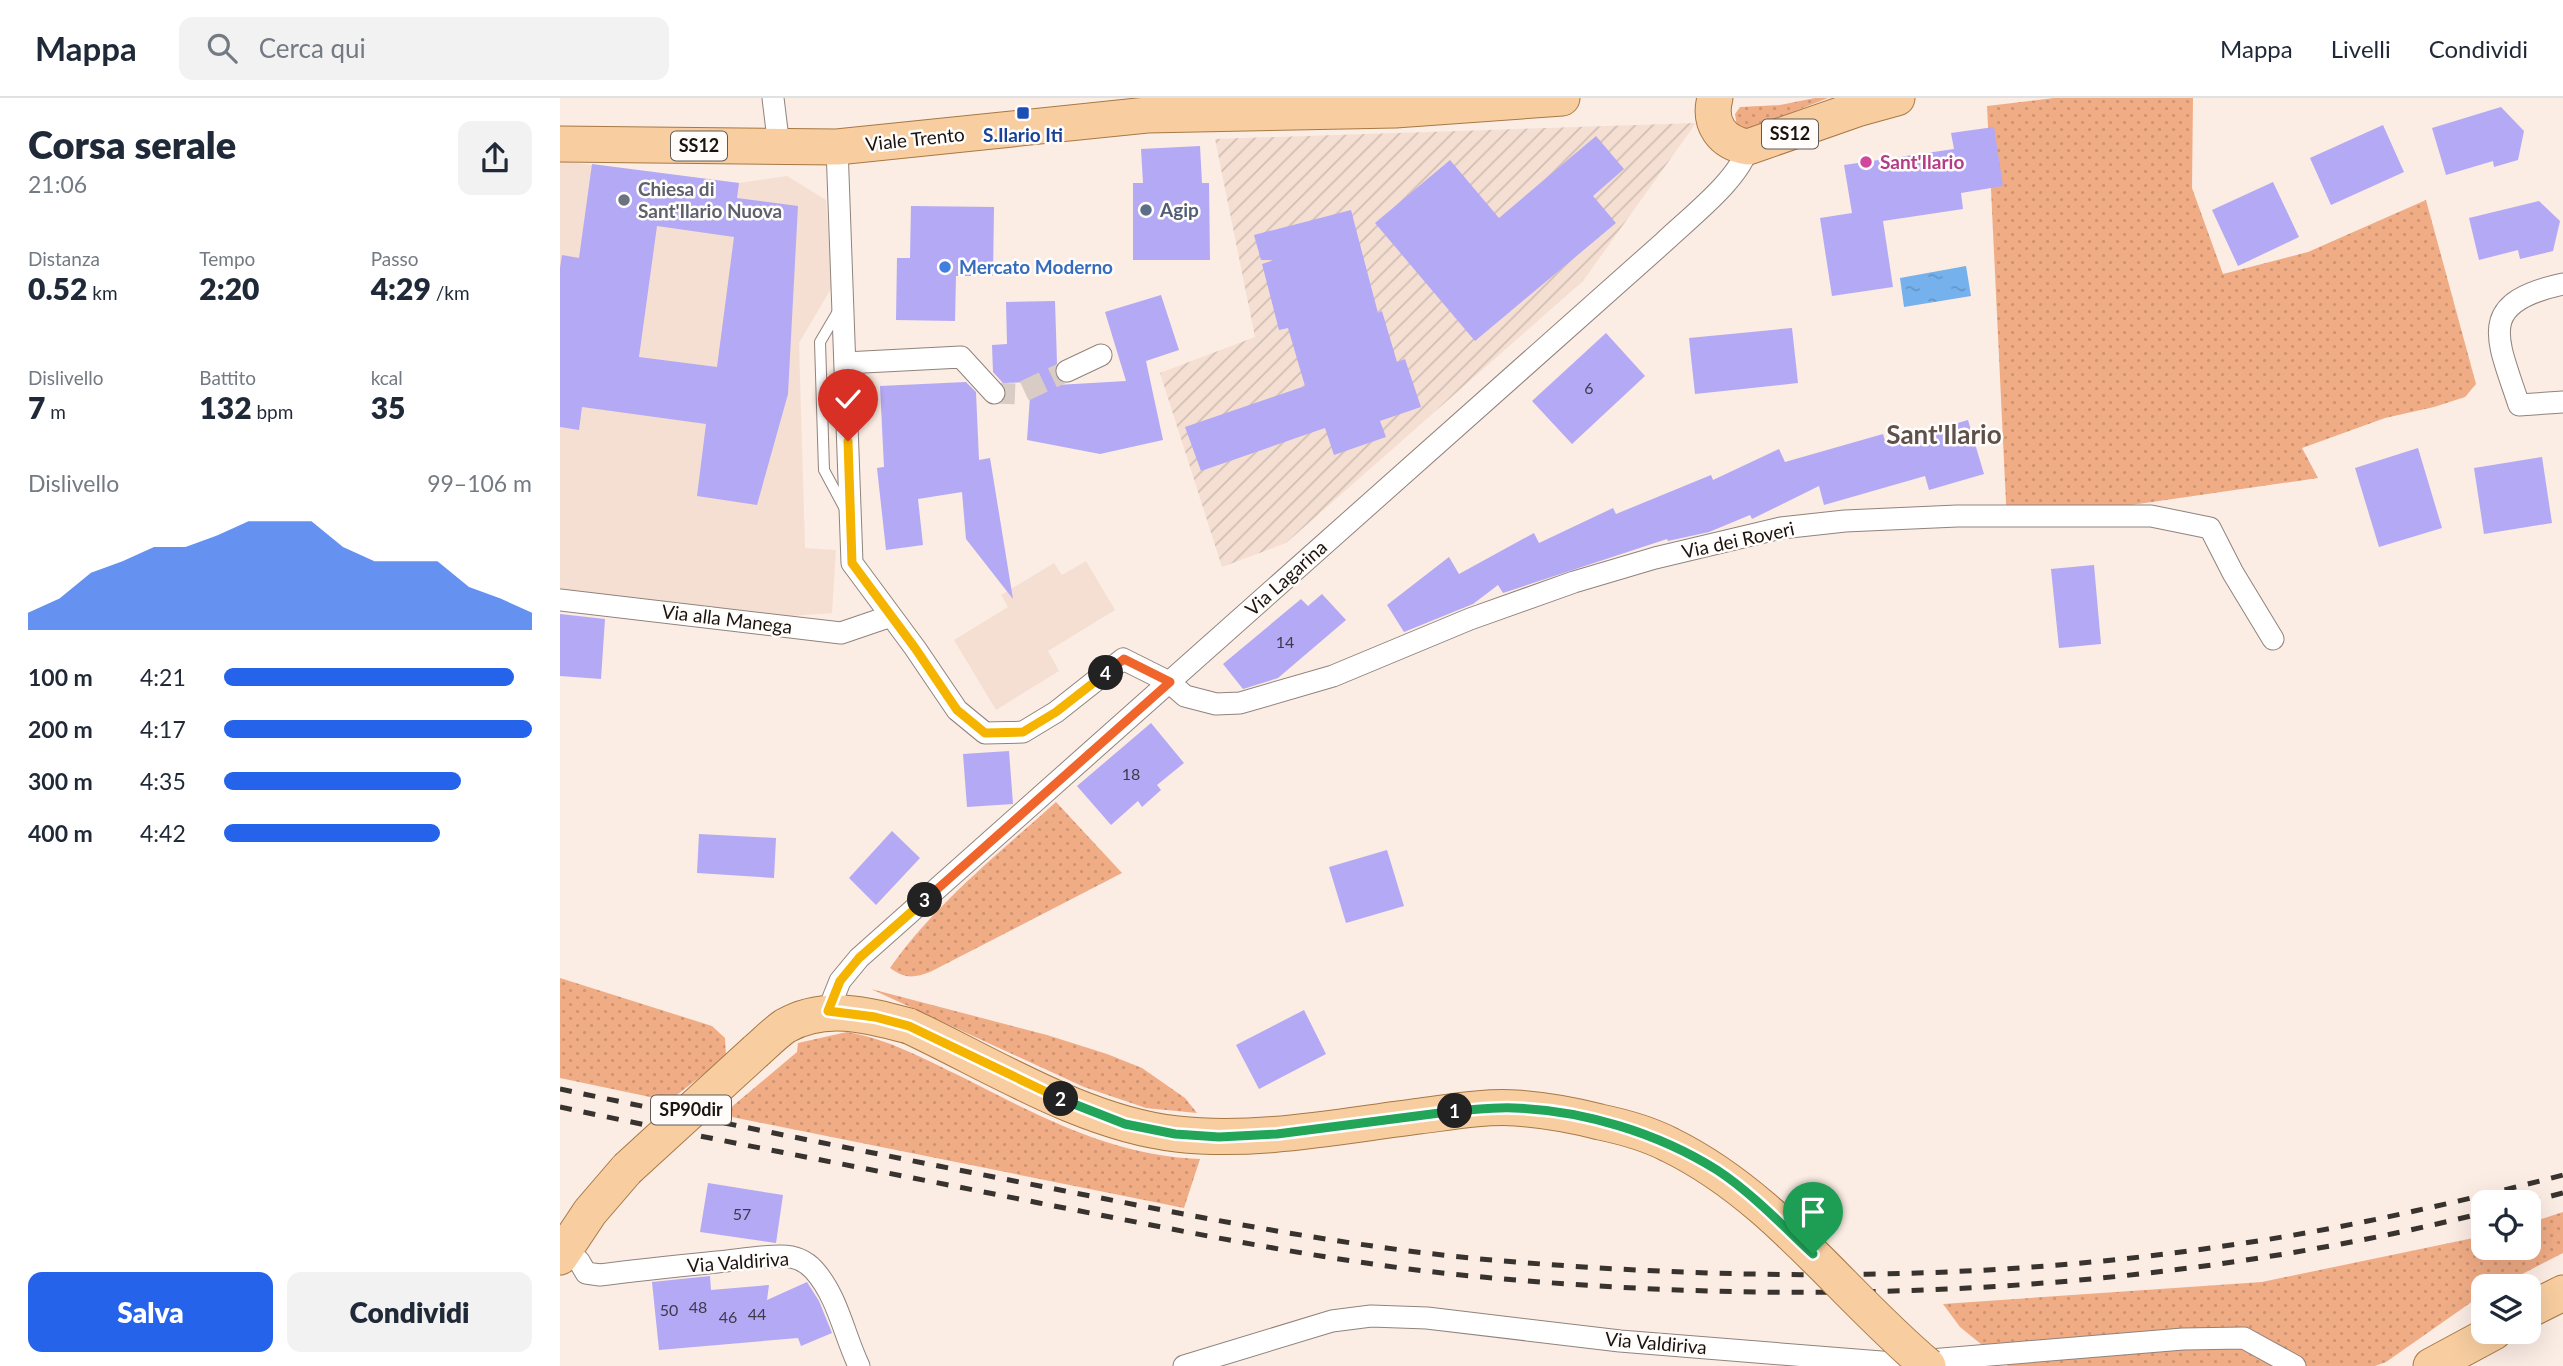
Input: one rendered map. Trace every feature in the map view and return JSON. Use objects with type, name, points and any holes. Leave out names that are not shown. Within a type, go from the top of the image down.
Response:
[{"type":"main road","name":"Viale Trento","points":[[560,144],[837,147],[1146,116],[1395,110],[1562,98]]},
{"type":"main road","name":"SS12","points":[[1715,98],[1713,108],[1723,137],[1733,145],[1748,147],[1897,98]]},
{"type":"main road","points":[[828,1011],[875,1017],[909,1026],[1074,1105],[1125,1124],[1175,1134],[1219,1137],[1277,1134],[1454,1111],[1514,1108],[1568,1114],[1624,1128],[1668,1144],[1717,1170],[1744,1191],[1813,1254],[1876,1320],[1928,1366]]},
{"type":"main road","name":"SP90dir","points":[[560,1255],[590,1212],[627,1169],[756,1051],[784,1027],[828,1011]]},
{"type":"main road","points":[[2541,1304],[2563,1293]]},
{"type":"main road","points":[[2431,1366],[2472,1344]]},
{"type":"street","points":[[773,98],[779,147]]},
{"type":"street","points":[[837,147],[852,563],[891,616]]},
{"type":"street","name":"Via Lagarina","points":[[828,1011],[840,981],[859,958],[1664,242],[1730,179],[1745,161],[1748,147]]},
{"type":"street","points":[[2563,284],[2524,295],[2504,313],[2498,331],[2519,405],[2563,402]]},
{"type":"street","points":[[1067,371],[1101,355]]},
{"type":"street","points":[[845,363],[961,357],[994,393]]},
{"type":"street","name":"Via dei Roveri","points":[[891,616],[957,710],[985,733],[1023,732],[1056,712],[1124,659],[1170,682],[1185,696],[1216,704],[1240,703],[1333,676],[1520,600],[1655,558],[1781,528],[1957,516],[2151,516],[2210,528],[2233,573],[2273,639]]},
{"type":"street","name":"Via alla Manega","points":[[560,600],[841,633],[891,616]]},
{"type":"street","name":"Via Valdiriva","points":[[560,1255],[579,1261],[586,1273],[600,1275],[749,1258],[781,1256],[800,1259],[814,1269],[828,1292],[845,1327],[851,1351],[859,1366]]},
{"type":"street","name":"Via Valdiriva","points":[[1184,1366],[1332,1321],[1371,1316],[1427,1318],[1620,1341],[1895,1363],[2183,1339],[2244,1338],[2295,1366]]},
{"type":"lane","points":[[843,303],[820,342],[824,470],[851,518]]},
{"type":"shaded area","points":[[1828,98],[1748,130],[1737,127],[1735,114],[1740,107],[1780,105]]},
{"type":"shaded area","points":[[2054,98],[2193,98],[2192,188],[2223,274],[2308,252],[2426,200],[2476,384],[2465,397],[2385,418],[2302,448],[2318,478],[2007,523],[1987,106]]},
{"type":"shaded area","points":[[1696,123],[1583,281],[1286,543],[1222,567],[1160,373],[1255,337],[1215,139]]},
{"type":"shaded area","points":[[560,161],[739,183],[787,176],[826,200],[832,287],[799,343],[805,548],[836,550],[832,613],[789,616],[560,589]]},
{"type":"shaded area","points":[[1086,561],[1115,610],[1048,651],[1059,671],[996,710],[954,640],[1008,607],[1001,595],[1054,563],[1062,575]]},
{"type":"shaded area","points":[[1056,802],[1122,873],[930,972],[910,976],[890,968],[947,901]]},
{"type":"shaded area","points":[[560,978],[712,1026],[725,1038],[726,1057],[669,1101],[560,1078]]},
{"type":"shaded area","points":[[871,989],[1047,1035],[1107,1054],[1142,1068],[1185,1098],[1197,1113],[1146,1108],[1084,1087]]},
{"type":"shaded area","points":[[847,1032],[906,1050],[1077,1132],[1137,1150],[1200,1159],[1184,1208],[722,1115],[797,1052],[798,1043]]},
{"type":"shaded area","points":[[2563,1212],[2563,1253],[2522,1274],[2471,1274],[2471,1302],[2386,1362],[2375,1366],[2008,1366],[1960,1327],[1943,1304],[2262,1282],[2471,1238],[2471,1260],[2541,1260],[2541,1219]]},
{"type":"water","points":[[1966,266],[1971,296],[1904,307],[1900,278]]},
{"type":"building","points":[[2501,107],[2524,131],[2518,160],[2494,167],[2493,161],[2446,175],[2432,128]]},
{"type":"building","points":[[2383,125],[2404,172],[2331,205],[2310,158]]},
{"type":"building","points":[[1994,127],[2003,186],[1961,193],[1963,209],[1883,221],[1893,287],[1832,296],[1820,218],[1852,213],[1844,165],[1954,149],[1951,133]]},
{"type":"building","points":[[1596,136],[1624,169],[1593,196],[1616,223],[1475,341],[1375,223],[1450,160],[1499,218]]},
{"type":"building","points":[[1200,146],[1202,183],[1209,183],[1210,260],[1133,260],[1133,183],[1143,183],[1141,149]]},
{"type":"building","points":[[592,164],[739,183],[737,198],[798,206],[788,394],[757,505],[697,496],[706,424],[582,407],[579,430],[560,427],[560,268],[562,255],[579,258]],"holes":[[[657,226],[734,237],[717,367],[639,357]]]},
{"type":"building","points":[[2273,182],[2299,237],[2238,266],[2212,210]]},
{"type":"building","points":[[2539,201],[2560,221],[2553,251],[2520,259],[2518,250],[2479,260],[2469,218]]},
{"type":"building","name":"Mercato Moderno","points":[[911,206],[994,207],[993,276],[956,276],[955,321],[896,320],[897,258],[910,258]]},
{"type":"building","points":[[1351,210],[1378,313],[1382,311],[1397,362],[1405,359],[1421,407],[1380,421],[1386,437],[1334,455],[1325,428],[1201,471],[1185,427],[1305,386],[1288,328],[1279,330],[1262,264],[1274,260],[1261,260],[1254,235]]},
{"type":"building","points":[[1161,295],[1179,350],[1146,361],[1163,440],[1100,454],[1027,440],[1031,382],[1003,383],[993,372],[992,345],[1007,344],[1006,302],[1055,301],[1057,363],[1054,371],[1057,385],[1126,381],[1105,312]]},
{"type":"building","points":[[1792,328],[1798,383],[1695,394],[1689,338]]},
{"type":"building","points":[[1606,333],[1645,376],[1572,444],[1532,401]]},
{"type":"building","points":[[966,382],[976,392],[979,460],[990,458],[1013,599],[966,539],[962,492],[918,499],[923,545],[886,550],[877,468],[884,467],[880,386]]},
{"type":"building","points":[[1968,420],[1984,474],[1929,490],[1925,476],[1824,505],[1819,486],[1752,519],[1750,515],[1709,532],[1668,541],[1667,539],[1503,593],[1498,585],[1473,604],[1404,632],[1387,605],[1449,557],[1459,574],[1534,533],[1539,543],[1613,508],[1616,514],[1711,475],[1713,480],[1779,449],[1785,462],[1883,434],[1886,444]]},
{"type":"building","points":[[2418,448],[2442,528],[2379,547],[2355,468]]},
{"type":"building","points":[[2542,457],[2552,523],[2484,534],[2474,468]]},
{"type":"building","points":[[2094,565],[2101,644],[2059,648],[2051,569]]},
{"type":"building","points":[[1322,594],[1346,620],[1278,678],[1243,689],[1223,664],[1301,599],[1308,606]]},
{"type":"building","points":[[560,614],[605,619],[601,679],[560,676]]},
{"type":"building","points":[[1151,723],[1184,763],[1157,785],[1161,790],[1142,807],[1138,801],[1111,825],[1077,786]]},
{"type":"building","points":[[1009,751],[1013,804],[967,807],[963,754]]},
{"type":"building","points":[[892,831],[920,858],[876,905],[849,878]]},
{"type":"building","points":[[699,834],[776,838],[774,878],[697,873]]},
{"type":"building","points":[[1387,850],[1404,906],[1346,923],[1329,867]]},
{"type":"building","points":[[1304,1010],[1326,1054],[1259,1089],[1236,1045]]},
{"type":"building","points":[[708,1183],[783,1195],[776,1243],[700,1232]]},
{"type":"building","points":[[710,1276],[711,1290],[769,1285],[767,1300],[807,1282],[819,1301],[832,1333],[801,1346],[798,1338],[659,1350],[652,1282]]},
{"type":"tunnel","points":[[994,393],[1018,394],[1067,371]]},
{"type":"railway","points":[[560,1089],[1114,1201],[1329,1240],[1492,1260],[1675,1272],[1950,1272],[2133,1258],[2267,1240],[2352,1224],[2563,1175]]},
{"type":"railway","points":[[560,1107],[1152,1225],[1322,1256],[1493,1278],[1617,1287],[1741,1292],[1866,1292],[1991,1287],[2115,1277],[2239,1261],[2362,1240],[2471,1216]]},
{"type":"railway","points":[[2541,1199],[2563,1193]]},
{"type":"place","name":"S.Ilario Iti","points":[[1023,113]]},
{"type":"place","name":"Sant'Ilario","points":[[1866,162]]},
{"type":"place","name":"Chiesa di Sant'Ilario Nuova","points":[[624,200]]},
{"type":"place","name":"Agip","points":[[1146,210]]},
{"type":"place","name":"Mercato Moderno","points":[[945,267]]},
{"type":"district","name":"Sant'Ilario","points":[[1944,435]]},
{"type":"route","points":[[848,441],[852,563],[957,710],[985,733],[1023,732],[1056,712],[1124,659],[1170,682],[859,958],[840,981],[828,1011],[875,1017],[909,1026],[1074,1105],[1125,1124],[1175,1134],[1219,1137],[1277,1134],[1454,1111],[1514,1108],[1568,1114],[1624,1128],[1668,1144],[1717,1170],[1813,1254]]}]
